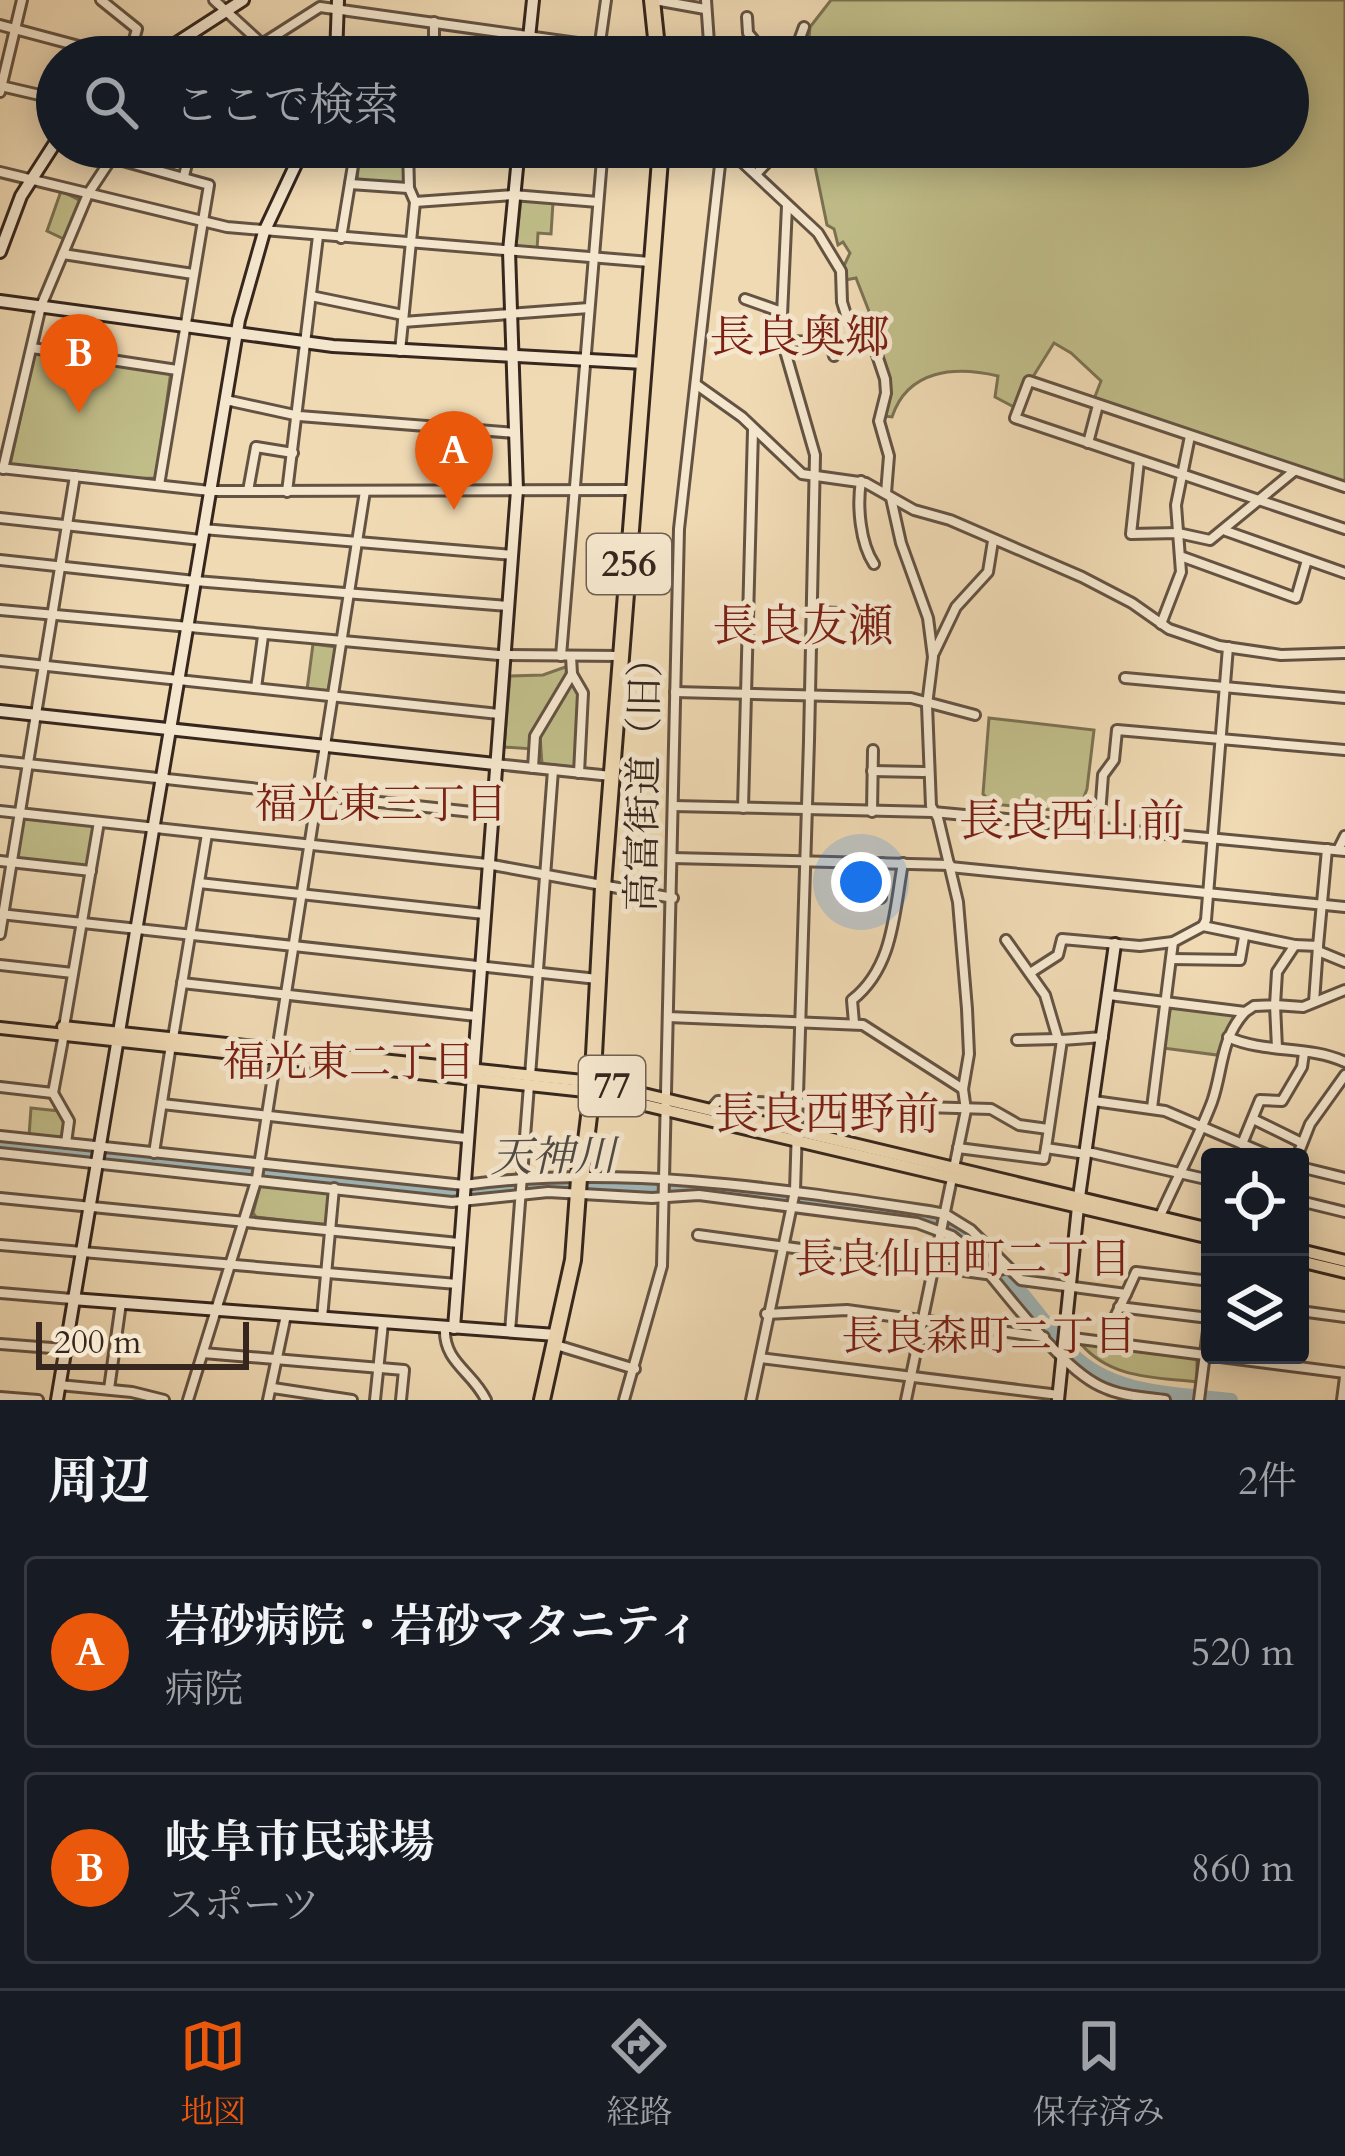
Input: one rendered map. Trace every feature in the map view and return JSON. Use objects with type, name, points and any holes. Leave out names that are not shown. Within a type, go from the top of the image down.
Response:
[{"type":"highway","points":[[653,0],[656,36]]},
{"type":"highway","name":"256","points":[[542,1400],[568,1289],[581,1183],[659,168]]},
{"type":"main road","name":"77","points":[[0,1024],[589,1086],[1201,1236]]},
{"type":"main road","name":"77","points":[[667,1104],[711,1109],[796,1135]]},
{"type":"main road","name":"77","points":[[1079,1203],[1201,1227]]},
{"type":"main road","points":[[1309,1252],[1345,1261]]},
{"type":"main road","points":[[1309,1263],[1345,1272]]},
{"type":"street","points":[[22,0],[0,88],[36,95]]},
{"type":"street","points":[[101,0],[137,28],[135,36]]},
{"type":"street","points":[[214,0],[253,36]]},
{"type":"street","points":[[187,36],[243,0]]},
{"type":"street","points":[[529,35],[533,0]]},
{"type":"street","points":[[600,36],[606,0]]},
{"type":"street","points":[[653,0],[706,5],[708,36]]},
{"type":"street","points":[[275,36],[320,7],[338,4],[533,36]]},
{"type":"street","points":[[337,36],[338,4]]},
{"type":"street","points":[[747,17],[750,36]]},
{"type":"street","points":[[434,22],[434,36]]},
{"type":"street","points":[[0,25],[41,36]]},
{"type":"street","points":[[801,36],[804,27]]},
{"type":"street","points":[[0,252],[13,211],[38,168]]},
{"type":"street","points":[[105,168],[88,194],[41,306],[2,468],[210,491],[634,490]]},
{"type":"street","points":[[152,168],[208,182],[158,485]]},
{"type":"street","points":[[184,176],[186,168]]},
{"type":"street","points":[[57,1400],[236,335],[246,287],[294,168]]},
{"type":"street","points":[[341,238],[353,168]]},
{"type":"street","points":[[400,353],[415,202],[409,168]]},
{"type":"street","points":[[486,1400],[444,1343],[457,1283],[517,490],[509,251],[516,168]]},
{"type":"street","points":[[579,773],[584,693],[566,656],[600,168]]},
{"type":"street","name":"高富街道（旧）","points":[[624,1400],[662,1266],[679,529],[722,168]]},
{"type":"street","points":[[749,168],[827,246],[841,271],[848,321],[879,359],[886,393],[879,421],[889,456],[888,495],[927,611],[933,656],[927,706],[933,812],[960,917],[969,1054],[963,1089],[967,1110],[906,1400]]},
{"type":"street","points":[[756,174],[762,168]]},
{"type":"street","points":[[0,172],[202,223],[265,232],[652,262]]},
{"type":"street","points":[[350,184],[409,188]]},
{"type":"street","points":[[415,202],[513,195],[598,202]]},
{"type":"street","points":[[751,1400],[795,1191],[805,860],[815,455],[782,341],[787,206]]},
{"type":"street","points":[[287,492],[318,236]]},
{"type":"street","points":[[63,254],[193,274]]},
{"type":"street","points":[[311,296],[403,319],[589,308]]},
{"type":"street","points":[[745,299],[782,312]]},
{"type":"street","points":[[0,301],[306,344],[400,353],[644,363]]},
{"type":"street","points":[[825,321],[834,356]]},
{"type":"street","points":[[782,341],[831,342]]},
{"type":"street","points":[[32,348],[177,370]]},
{"type":"street","points":[[1345,488],[1029,381],[1015,418],[1345,530]]},
{"type":"street","points":[[697,385],[754,428],[802,473],[861,481],[1082,577],[1161,624],[1228,647],[1288,656],[1345,653]]},
{"type":"street","points":[[226,400],[299,416],[515,433]]},
{"type":"street","points":[[1088,443],[1098,405]]},
{"type":"street","points":[[743,808],[754,428]]},
{"type":"street","points":[[1161,624],[1181,572],[1176,505],[1190,436]]},
{"type":"street","points":[[248,491],[256,446],[293,453]]},
{"type":"street","points":[[1139,460],[1131,534],[1178,533],[1210,540],[1294,471]]},
{"type":"street","points":[[0,934],[75,476]]},
{"type":"street","points":[[861,481],[858,499],[865,545],[874,564]]},
{"type":"street","points":[[188,1400],[257,1180],[365,491]]},
{"type":"street","points":[[0,518],[512,555]]},
{"type":"street","points":[[1225,530],[1345,573]]},
{"type":"street","points":[[933,656],[956,607],[988,572],[993,541]]},
{"type":"street","points":[[1183,557],[1296,598],[1307,560]]},
{"type":"street","points":[[0,560],[508,606]]},
{"type":"street","points":[[0,610],[504,656],[622,656]]},
{"type":"street","points":[[811,612],[840,613]]},
{"type":"street","points":[[256,688],[263,636]]},
{"type":"street","points":[[1203,926],[1228,647]]},
{"type":"street","points":[[0,661],[499,714]]},
{"type":"street","points":[[533,768],[535,736],[572,674]]},
{"type":"street","points":[[1125,679],[1345,698]]},
{"type":"street","points":[[675,692],[910,698],[975,715]]},
{"type":"street","points":[[0,711],[612,776]]},
{"type":"street","points":[[1099,828],[1103,775],[1114,760],[1117,730],[1345,750]]},
{"type":"street","points":[[872,812],[873,750]]},
{"type":"street","points":[[0,761],[491,814]]},
{"type":"street","points":[[510,1332],[554,770]]},
{"type":"street","points":[[872,771],[924,772]]},
{"type":"street","points":[[673,806],[933,812],[1337,850]]},
{"type":"street","points":[[0,811],[488,864],[673,898]]},
{"type":"street","points":[[66,1143],[69,1121],[53,1093],[99,822]]},
{"type":"street","points":[[154,1153],[207,834]]},
{"type":"street","points":[[1314,1002],[1322,904],[1345,836]]},
{"type":"street","points":[[673,858],[950,866],[1345,908]]},
{"type":"street","points":[[0,861],[91,871]]},
{"type":"street","points":[[881,898],[882,863]]},
{"type":"street","points":[[854,1023],[853,1000],[869,986],[885,958],[903,863]]},
{"type":"street","points":[[199,883],[484,914]]},
{"type":"street","points":[[2,914],[597,980]]},
{"type":"street","points":[[1030,973],[1058,955],[1062,939],[1140,946],[1173,942],[1203,926],[1318,948],[1345,962]]},
{"type":"street","points":[[1171,958],[1240,960],[1244,937]]},
{"type":"street","points":[[958,1148],[1044,1159],[1060,1039],[1045,995],[1006,940]]},
{"type":"street","points":[[1153,1108],[1173,942]]},
{"type":"street","points":[[760,1358],[1058,1398],[1115,944]]},
{"type":"street","points":[[1277,1048],[1277,972],[1295,945]]},
{"type":"street","points":[[0,964],[74,973]]},
{"type":"street","points":[[182,983],[476,1016]]},
{"type":"street","points":[[1160,1216],[1218,1084],[1228,1037],[1245,1012],[1254,1006],[1303,1006],[1345,990]]},
{"type":"street","points":[[1109,995],[1245,1012]]},
{"type":"street","points":[[668,1017],[854,1023],[872,1028],[963,1089]]},
{"type":"street","points":[[1017,1040],[1103,1037]]},
{"type":"street","points":[[1228,1037],[1248,1046],[1322,1054],[1345,1062]]},
{"type":"street","points":[[1242,1144],[1261,1100],[1282,1101],[1302,1067],[1304,1053]]},
{"type":"street","points":[[1300,1148],[1310,1124],[1345,1076]]},
{"type":"street","points":[[0,1088],[53,1093]]},
{"type":"street","points":[[711,1109],[718,1101],[992,1108],[1019,1125],[1048,1129]]},
{"type":"street","points":[[1094,1101],[1153,1108],[1252,1148]]},
{"type":"street","points":[[162,1104],[466,1138]]},
{"type":"street","points":[[1253,1119],[1302,1142]]},
{"type":"street","points":[[0,1136],[66,1143],[98,1155],[257,1180],[334,1188],[522,1193],[581,1183],[665,1178],[795,1191],[945,1216],[971,1230],[1021,1280],[1126,1294]]},
{"type":"street","points":[[1046,1148],[1079,1153]]},
{"type":"street","points":[[0,1153],[154,1153],[464,1193],[522,1178],[581,1183],[604,1193],[699,1196],[917,1223],[942,1230],[970,1251],[1094,1384],[1113,1392],[1165,1400]]},
{"type":"street","points":[[1092,1153],[1201,1178]]},
{"type":"street","points":[[1309,1169],[1345,1178]]},
{"type":"street","points":[[322,1318],[334,1188]]},
{"type":"street","points":[[0,1198],[459,1243]]},
{"type":"street","points":[[1309,1204],[1345,1212]]},
{"type":"street","points":[[698,1235],[934,1267],[991,1273],[1006,1269]]},
{"type":"street","points":[[0,1245],[457,1283]]},
{"type":"street","points":[[1103,1342],[1136,1272],[1201,1280]]},
{"type":"street","points":[[0,1293],[510,1332],[555,1340],[635,1370]]},
{"type":"street","points":[[109,1389],[121,1302]]},
{"type":"street","points":[[1120,1307],[1201,1315]]},
{"type":"street","points":[[766,1314],[848,1310],[1046,1337]]},
{"type":"street","points":[[1309,1312],[1345,1317]]},
{"type":"street","points":[[268,1400],[286,1315]]},
{"type":"street","points":[[375,1400],[383,1323]]},
{"type":"street","points":[[1065,1338],[1201,1355]]},
{"type":"street","points":[[0,1344],[65,1349]]},
{"type":"street","points":[[203,1353],[404,1370],[401,1400]]},
{"type":"street","points":[[1199,1395],[1203,1364]]},
{"type":"street","points":[[1271,1364],[1345,1374],[1342,1400]]},
{"type":"street","points":[[59,1385],[164,1400]]},
{"type":"street","points":[[273,1388],[352,1400]]},
{"type":"street","points":[[0,1397],[38,1400]]},
{"type":"shaded area","points":[[831,0],[1345,0],[1345,484],[1094,399],[1101,381],[1054,343],[1014,407],[995,397],[998,376],[950,372],[921,380],[899,401],[892,417],[883,416],[886,401],[869,342],[879,337],[856,278],[845,280],[842,270],[850,253],[843,242],[838,245],[834,229],[827,225],[815,168],[1309,168],[1309,36],[809,36],[810,27]]},
{"type":"shaded area","points":[[358,168],[406,168],[406,184],[357,181]]},
{"type":"shaded area","points":[[61,191],[83,202],[66,240],[47,231]]},
{"type":"shaded area","points":[[521,199],[553,202],[551,234],[538,233],[537,250],[516,246]]},
{"type":"shaded area","points":[[35,350],[171,371],[156,478],[126,479],[10,465]]},
{"type":"shaded area","points":[[313,644],[336,647],[328,692],[307,690]]},
{"type":"shaded area","points":[[568,666],[569,674],[534,731],[533,749],[504,747],[510,676],[543,675]]},
{"type":"shaded area","points":[[570,680],[584,697],[575,767],[542,764],[540,736]]},
{"type":"shaded area","points":[[989,718],[1094,730],[1081,805],[1071,803],[1062,811],[993,804],[983,794]]},
{"type":"shaded area","points":[[23,818],[94,826],[88,868],[17,859]]},
{"type":"shaded area","points":[[1171,1006],[1235,1014],[1217,1055],[1163,1048]]},
{"type":"shaded area","points":[[31,1108],[59,1111],[66,1121],[64,1137],[29,1136]]},
{"type":"shaded area","points":[[260,1186],[331,1192],[329,1222],[256,1217]]},
{"type":"shaded area","points":[[1081,1344],[1197,1359],[1197,1382],[1120,1370]]},
{"type":"waterway","name":"天神川","points":[[0,1146],[431,1192],[594,1185],[674,1187],[903,1213],[930,1220],[973,1244],[1009,1278],[1058,1338]]},
{"type":"waterway","name":"天神川","points":[[1072,1354],[1126,1385],[1231,1400]]},
{"type":"place","name":"岐阜市民球場","points":[[79,413]]},
{"type":"place","name":"岩砂病院・岩砂マタニティ","points":[[454,510]]},
{"type":"district","name":"長良奥郷","points":[[800,337]]},
{"type":"district","name":"長良友瀬","points":[[803,626]]},
{"type":"district","name":"福光東三丁目","points":[[381,804]]},
{"type":"district","name":"長良西山前","points":[[1072,821]]},
{"type":"district","name":"福光東二丁目","points":[[349,1062]]},
{"type":"district","name":"長良西野前","points":[[827,1114]]},
{"type":"district","name":"長良仙田町二丁目","points":[[963,1259]]},
{"type":"district","name":"長良森町二丁目","points":[[989,1336]]}]
